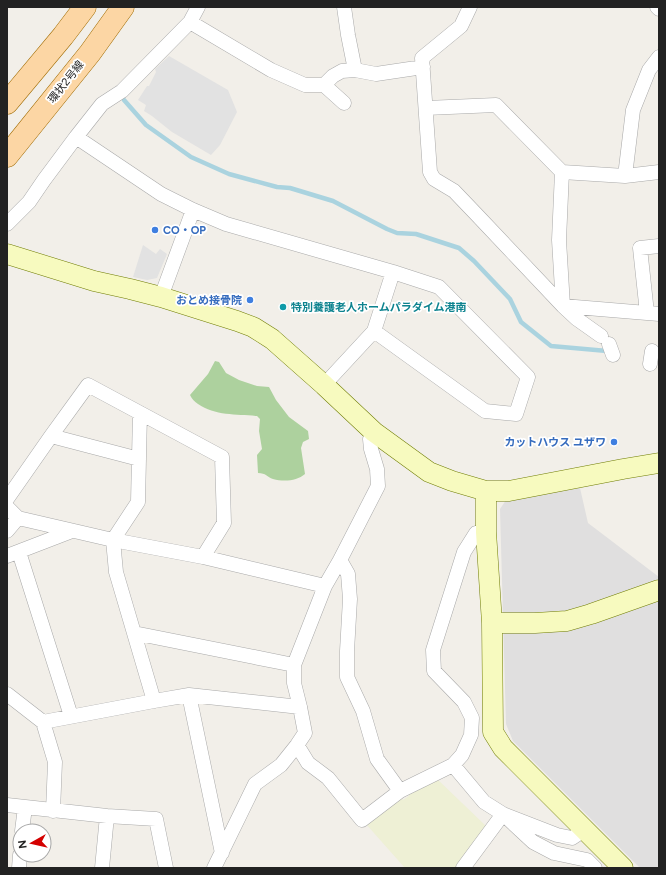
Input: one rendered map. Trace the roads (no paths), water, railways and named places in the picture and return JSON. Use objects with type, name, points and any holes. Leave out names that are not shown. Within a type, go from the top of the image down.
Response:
[{"type":"main road","points":[[7,103],[63,36],[85,7]]},
{"type":"main road","name":"環状2号線","points":[[7,156],[90,53],[123,7]]},
{"type":"street","points":[[7,224],[30,202],[44,180],[102,104],[122,91],[190,22],[198,7]]},
{"type":"street","points":[[344,7],[355,70]]},
{"type":"street","points":[[470,7],[461,26],[422,58],[430,172],[434,179],[454,191],[563,306],[607,345]]},
{"type":"street","points":[[190,22],[271,70],[305,85],[324,85],[344,104]]},
{"type":"street","points":[[625,176],[633,110],[649,70],[659,57]]},
{"type":"street","points":[[324,85],[333,76],[342,71],[355,70],[376,74],[423,67]]},
{"type":"street","points":[[426,108],[496,105],[562,172],[625,176],[659,172]]},
{"type":"street","points":[[76,137],[161,194],[226,224],[393,272],[439,287],[528,377],[516,414],[485,411],[374,331]]},
{"type":"street","points":[[562,172],[559,240],[563,306]]},
{"type":"street","points":[[160,297],[193,210]]},
{"type":"street","points":[[563,306],[653,313],[640,248],[659,246]]},
{"type":"street","points":[[7,254],[94,281],[160,297],[253,327],[272,339],[374,432],[429,472],[452,481],[486,491],[509,491],[659,463]]},
{"type":"street","points":[[324,385],[374,331],[393,272]]},
{"type":"street","points":[[7,499],[88,385],[222,457],[224,523],[204,558]]},
{"type":"street","points":[[140,413],[138,502],[113,540],[116,572],[154,701]]},
{"type":"street","points":[[214,868],[255,784],[280,765],[305,733],[294,683],[294,665],[325,586],[378,486],[377,469],[371,449],[370,439],[374,432]]},
{"type":"street","points":[[51,436],[139,459]]},
{"type":"street","points":[[486,491],[486,532],[492,623],[493,732],[503,748],[623,868]]},
{"type":"street","points":[[7,507],[18,518],[325,586]]},
{"type":"street","points":[[7,531],[18,518]]},
{"type":"street","points":[[71,716],[13,554],[72,531]]},
{"type":"street","points":[[297,745],[308,763],[328,778],[362,820],[400,791],[453,765],[462,755],[472,735],[472,718],[464,702],[434,671],[433,650],[464,552],[476,533],[486,532]]},
{"type":"street","points":[[340,560],[348,574],[350,599],[346,651],[347,677],[363,711],[377,759],[400,791]]},
{"type":"street","points":[[492,623],[567,621],[659,590]]},
{"type":"street","points":[[134,633],[294,665]]},
{"type":"street","points":[[7,694],[43,722],[55,762],[52,811]]},
{"type":"street","points":[[43,722],[189,695],[300,707]]},
{"type":"street","points":[[189,695],[222,853]]},
{"type":"street","points":[[453,765],[484,802],[503,814],[533,842],[554,853],[587,860],[594,868]]},
{"type":"street","points":[[7,805],[52,811],[156,819],[166,868]]},
{"type":"street","points":[[23,823],[25,807]]},
{"type":"street","points":[[503,814],[557,835],[572,838],[584,830]]},
{"type":"street","points":[[463,868],[503,814]]},
{"type":"street","points":[[102,868],[107,816]]},
{"type":"waterway","points":[[124,100],[146,125],[191,157],[229,174],[277,187],[290,188],[333,201],[397,233],[416,234],[459,248],[474,261],[510,299],[521,322],[551,346],[607,351]]},
{"type":"place","name":"CO・OP","points":[[155,230]]},
{"type":"place","name":"おとめ接骨院","points":[[250,300]]},
{"type":"place","name":"特別養護老人ホームパラダイム港南","points":[[283,307]]},
{"type":"place","name":"カットハウス ユザワ","points":[[614,442]]}]
